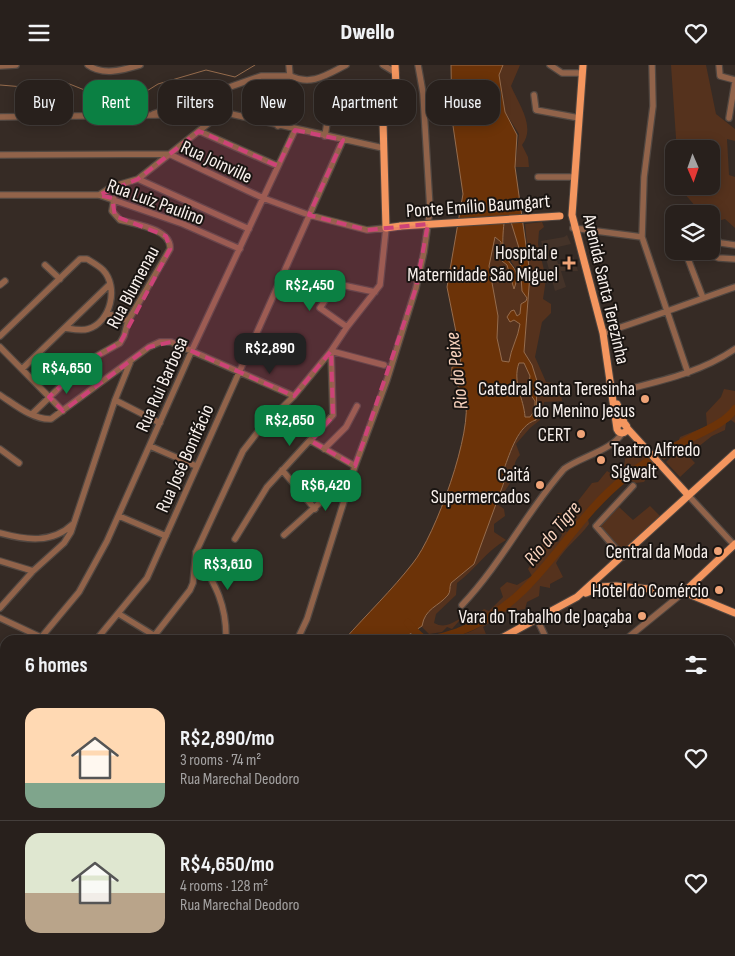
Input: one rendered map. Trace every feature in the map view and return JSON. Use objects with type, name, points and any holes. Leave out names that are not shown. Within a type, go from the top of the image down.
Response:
[{"type":"main road","points":[[386,228],[383,121],[393,94],[396,73],[395,65]]},
{"type":"main road","name":"Avenida Santa Terezinha","points":[[583,69],[574,177],[573,228],[603,333],[614,397],[622,430],[637,440],[688,495]]},
{"type":"main road","name":"Ponte Emílio Baumgart","points":[[386,228],[572,215]]},
{"type":"main road","points":[[577,597],[734,455]]},
{"type":"main road","points":[[684,592],[735,545]]},
{"type":"main road","points":[[612,567],[606,580],[609,584],[616,586]]},
{"type":"main road","points":[[599,579],[602,582],[600,587]]},
{"type":"main road","points":[[507,635],[577,597],[600,587],[616,586],[684,592],[735,613]]},
{"type":"street","points":[[0,66],[16,65]]},
{"type":"street","points":[[88,65],[100,68],[140,65]]},
{"type":"street","points":[[289,65],[290,76]]},
{"type":"street","points":[[149,116],[260,76],[290,76],[310,81],[320,79],[346,65]]},
{"type":"street","points":[[383,65],[396,73]]},
{"type":"street","points":[[302,635],[354,469],[387,380],[416,288],[424,252],[430,209],[423,93],[418,65]]},
{"type":"street","points":[[550,65],[562,73],[583,69]]},
{"type":"street","points":[[652,65],[653,106],[644,177],[642,237],[688,373]]},
{"type":"street","points":[[719,65],[720,76],[735,80],[729,117]]},
{"type":"street","points":[[534,95],[536,110],[579,118]]},
{"type":"street","points":[[232,115],[383,148]]},
{"type":"street","points":[[0,117],[158,116]]},
{"type":"street","points":[[99,195],[110,187],[138,179],[206,125]]},
{"type":"street","points":[[325,136],[326,125]]},
{"type":"street","name":"Rua Rui Barbosa","points":[[46,635],[79,592],[119,516],[192,350],[295,130]]},
{"type":"street","points":[[199,131],[278,166]]},
{"type":"street","name":"Rua José Bonifácio","points":[[100,635],[147,578],[343,140]]},
{"type":"street","name":"Rua Joinville","points":[[0,155],[169,155],[264,198],[309,215],[367,230],[386,228]]},
{"type":"street","points":[[538,177],[574,177]]},
{"type":"street","points":[[138,179],[249,229]]},
{"type":"street","name":"Rua Luiz Paulino","points":[[0,195],[99,195],[183,224],[240,249]]},
{"type":"street","name":"Rua Blumenau","points":[[32,414],[86,362],[120,343],[128,321],[168,255],[171,243],[166,236],[120,220],[112,211],[114,199]]},
{"type":"street","points":[[155,635],[190,591],[196,552],[243,451],[260,429],[294,396],[331,351],[380,285],[386,228]]},
{"type":"street","points":[[573,228],[642,237]]},
{"type":"street","points":[[720,242],[735,245]]},
{"type":"street","points":[[0,336],[83,258],[87,259],[103,271],[110,284],[111,296],[107,313],[88,329],[65,328]]},
{"type":"street","points":[[720,258],[735,259]]},
{"type":"street","points":[[688,260],[702,298]]},
{"type":"street","points":[[45,265],[60,279]]},
{"type":"street","points":[[285,273],[375,292]]},
{"type":"street","points":[[336,283],[320,308],[347,327]]},
{"type":"street","points":[[22,369],[110,284]]},
{"type":"street","points":[[603,333],[735,287]]},
{"type":"street","points":[[107,313],[128,321]]},
{"type":"street","points":[[0,395],[42,419],[51,419],[114,371],[130,363],[149,347],[160,342],[171,342],[294,396]]},
{"type":"street","points":[[0,347],[63,411]]},
{"type":"street","points":[[726,357],[735,349]]},
{"type":"street","points":[[331,351],[384,365]]},
{"type":"street","points":[[235,539],[267,487],[333,415],[331,351]]},
{"type":"street","points":[[614,397],[688,373],[735,354]]},
{"type":"street","points":[[0,608],[33,571],[64,543],[74,523],[115,400],[130,363]]},
{"type":"street","points":[[115,400],[160,423]]},
{"type":"street","points":[[324,449],[346,427],[357,406]]},
{"type":"street","points":[[462,605],[493,570],[519,529],[564,469],[572,463],[614,443],[622,430]]},
{"type":"street","points":[[311,441],[354,469]]},
{"type":"street","points":[[150,446],[196,467]]},
{"type":"street","points":[[0,449],[19,463]]},
{"type":"street","points":[[284,535],[315,509],[354,469]]},
{"type":"street","points":[[282,470],[315,509]]},
{"type":"street","points":[[623,557],[596,527],[633,486]]},
{"type":"street","points":[[688,495],[735,545]]},
{"type":"street","points":[[119,516],[166,536]]},
{"type":"street","points":[[0,533],[17,538],[38,539],[54,537],[66,531],[74,523]]},
{"type":"street","points":[[196,552],[223,604],[226,618],[226,635]]},
{"type":"street","points":[[0,561],[33,571]]},
{"type":"street","points":[[194,573],[205,568]]},
{"type":"street","points":[[631,635],[684,592]]},
{"type":"street","points":[[119,614],[149,635]]},
{"type":"street","points":[[0,618],[35,635]]},
{"type":"street","points":[[537,619],[545,635]]},
{"type":"highlighted area","points":[[295,130],[343,140],[309,215],[367,230],[428,224],[416,288],[355,466],[311,441],[333,416],[331,351],[294,396],[171,342],[149,347],[63,411],[49,397],[86,362],[120,343],[170,249],[166,236],[115,216],[112,198],[99,195],[138,179],[199,131],[278,166]]},
{"type":"shaded area","points":[[503,65],[520,65],[511,86],[527,123],[526,138],[522,145],[528,157],[529,167],[515,167],[519,134],[505,112],[499,75]]},
{"type":"shaded area","points":[[671,65],[706,65],[716,114],[735,129],[735,141],[727,139],[729,175],[735,177],[735,228],[725,219],[720,220],[720,205],[694,205],[686,195],[720,195],[720,140],[676,140]]},
{"type":"shaded area","points":[[511,222],[519,248],[527,298],[521,304],[520,314],[514,320],[520,324],[509,362],[502,362],[497,338],[498,316],[489,266],[494,237],[501,242],[502,261],[507,265],[514,288],[517,270],[509,258],[503,237],[504,223]]},
{"type":"shaded area","points":[[542,222],[544,227],[539,231],[538,244],[546,279],[543,299],[551,304],[551,313],[542,322],[535,357],[546,382],[560,384],[562,401],[544,402],[540,420],[516,444],[520,455],[515,464],[514,474],[497,504],[504,509],[505,516],[494,524],[494,532],[506,540],[492,550],[457,583],[456,595],[436,614],[434,623],[449,625],[465,616],[479,613],[484,609],[489,611],[503,597],[500,588],[507,582],[517,585],[532,576],[528,569],[540,551],[542,544],[552,540],[558,542],[562,535],[558,528],[567,532],[573,525],[558,523],[555,517],[558,513],[578,514],[581,507],[578,501],[592,483],[598,482],[607,471],[617,477],[624,467],[625,459],[642,451],[650,460],[608,489],[542,569],[504,605],[486,615],[469,617],[467,623],[459,621],[452,629],[447,627],[442,632],[429,634],[420,625],[451,583],[474,564],[507,474],[504,469],[512,448],[524,428],[536,420],[537,381],[532,365],[524,352],[530,274],[525,224]]},
{"type":"shaded area","name":"Hospital e Maternidade São Miguel","points":[[567,235],[571,244],[553,248],[558,264],[567,263],[566,258],[573,256],[578,271],[561,271],[566,287],[555,291],[541,241]]},
{"type":"shaded area","points":[[519,363],[524,363],[530,376],[529,391],[535,401],[535,410],[530,417],[525,418],[517,377]]},
{"type":"shaded area","points":[[724,389],[735,391],[735,407],[717,424],[659,455],[656,452],[678,443],[680,437],[707,426],[706,413],[721,397]]},
{"type":"shaded area","points":[[735,415],[735,423],[731,420],[726,423],[725,430],[712,436],[689,454],[680,447],[718,428]]},
{"type":"shaded area","points":[[680,447],[695,463],[680,477],[666,462],[680,448],[664,460],[661,457]]},
{"type":"shaded area","points":[[652,463],[655,466],[644,482],[635,483],[628,478]]},
{"type":"shaded area","points":[[650,506],[660,516],[622,551],[599,527],[619,507],[633,520]]},
{"type":"shaded area","points":[[588,519],[589,524],[556,563],[563,577],[550,584],[550,588],[540,586],[539,596],[527,602],[525,609],[506,612],[483,627],[486,635],[459,635],[472,631],[491,620],[522,595]]},
{"type":"water","points":[[451,65],[503,65],[499,75],[500,80],[451,80]]},
{"type":"water","name":"Rio do Peixe","points":[[500,81],[505,112],[517,135],[515,167],[530,274],[524,352],[532,365],[537,381],[536,420],[524,428],[512,448],[504,469],[507,474],[474,564],[451,583],[448,595],[429,611],[422,626],[408,635],[349,635],[413,563],[432,530],[451,482],[464,433],[466,413],[465,397],[451,379],[452,367],[460,365],[461,357],[447,287],[463,194],[453,125],[500,125]],"holes":[[[511,222],[519,248],[522,291],[527,298],[521,304],[520,314],[517,316],[514,310],[507,317],[510,322],[514,320],[520,324],[518,334],[509,362],[502,361],[497,338],[498,316],[489,266],[495,237],[501,242],[502,261],[507,265],[514,289],[517,276],[504,252],[504,223]],[[519,363],[524,363],[530,376],[528,391],[535,401],[535,410],[530,417],[525,417],[517,377]]]},
{"type":"waterway","points":[[0,85],[24,87],[67,83],[97,95],[142,94],[158,84],[206,70],[235,77],[255,65]]},
{"type":"waterway","name":"Rio do Tigre","points":[[448,635],[486,619],[510,602],[549,562],[604,497],[626,477],[657,456],[721,422],[735,409]]},
{"type":"waterway","name":"Rio do Tigre","points":[[408,623],[419,635]]},
{"type":"place","name":"Hospital e Maternidade São Miguel","points":[[569,263]]},
{"type":"place","name":"Catedral Santa Teresinha do Menino Jesus","points":[[645,399]]},
{"type":"place","name":"CERT","points":[[581,434]]},
{"type":"place","name":"Teatro Alfredo Sigwalt","points":[[601,460]]},
{"type":"place","name":"Caitá Supermercados","points":[[540,485]]},
{"type":"place","name":"Central da Moda","points":[[718,551]]},
{"type":"place","name":"Hotel do Comércio","points":[[719,590]]},
{"type":"place","name":"Vara do Trabalho de Joaçaba","points":[[642,616]]}]
